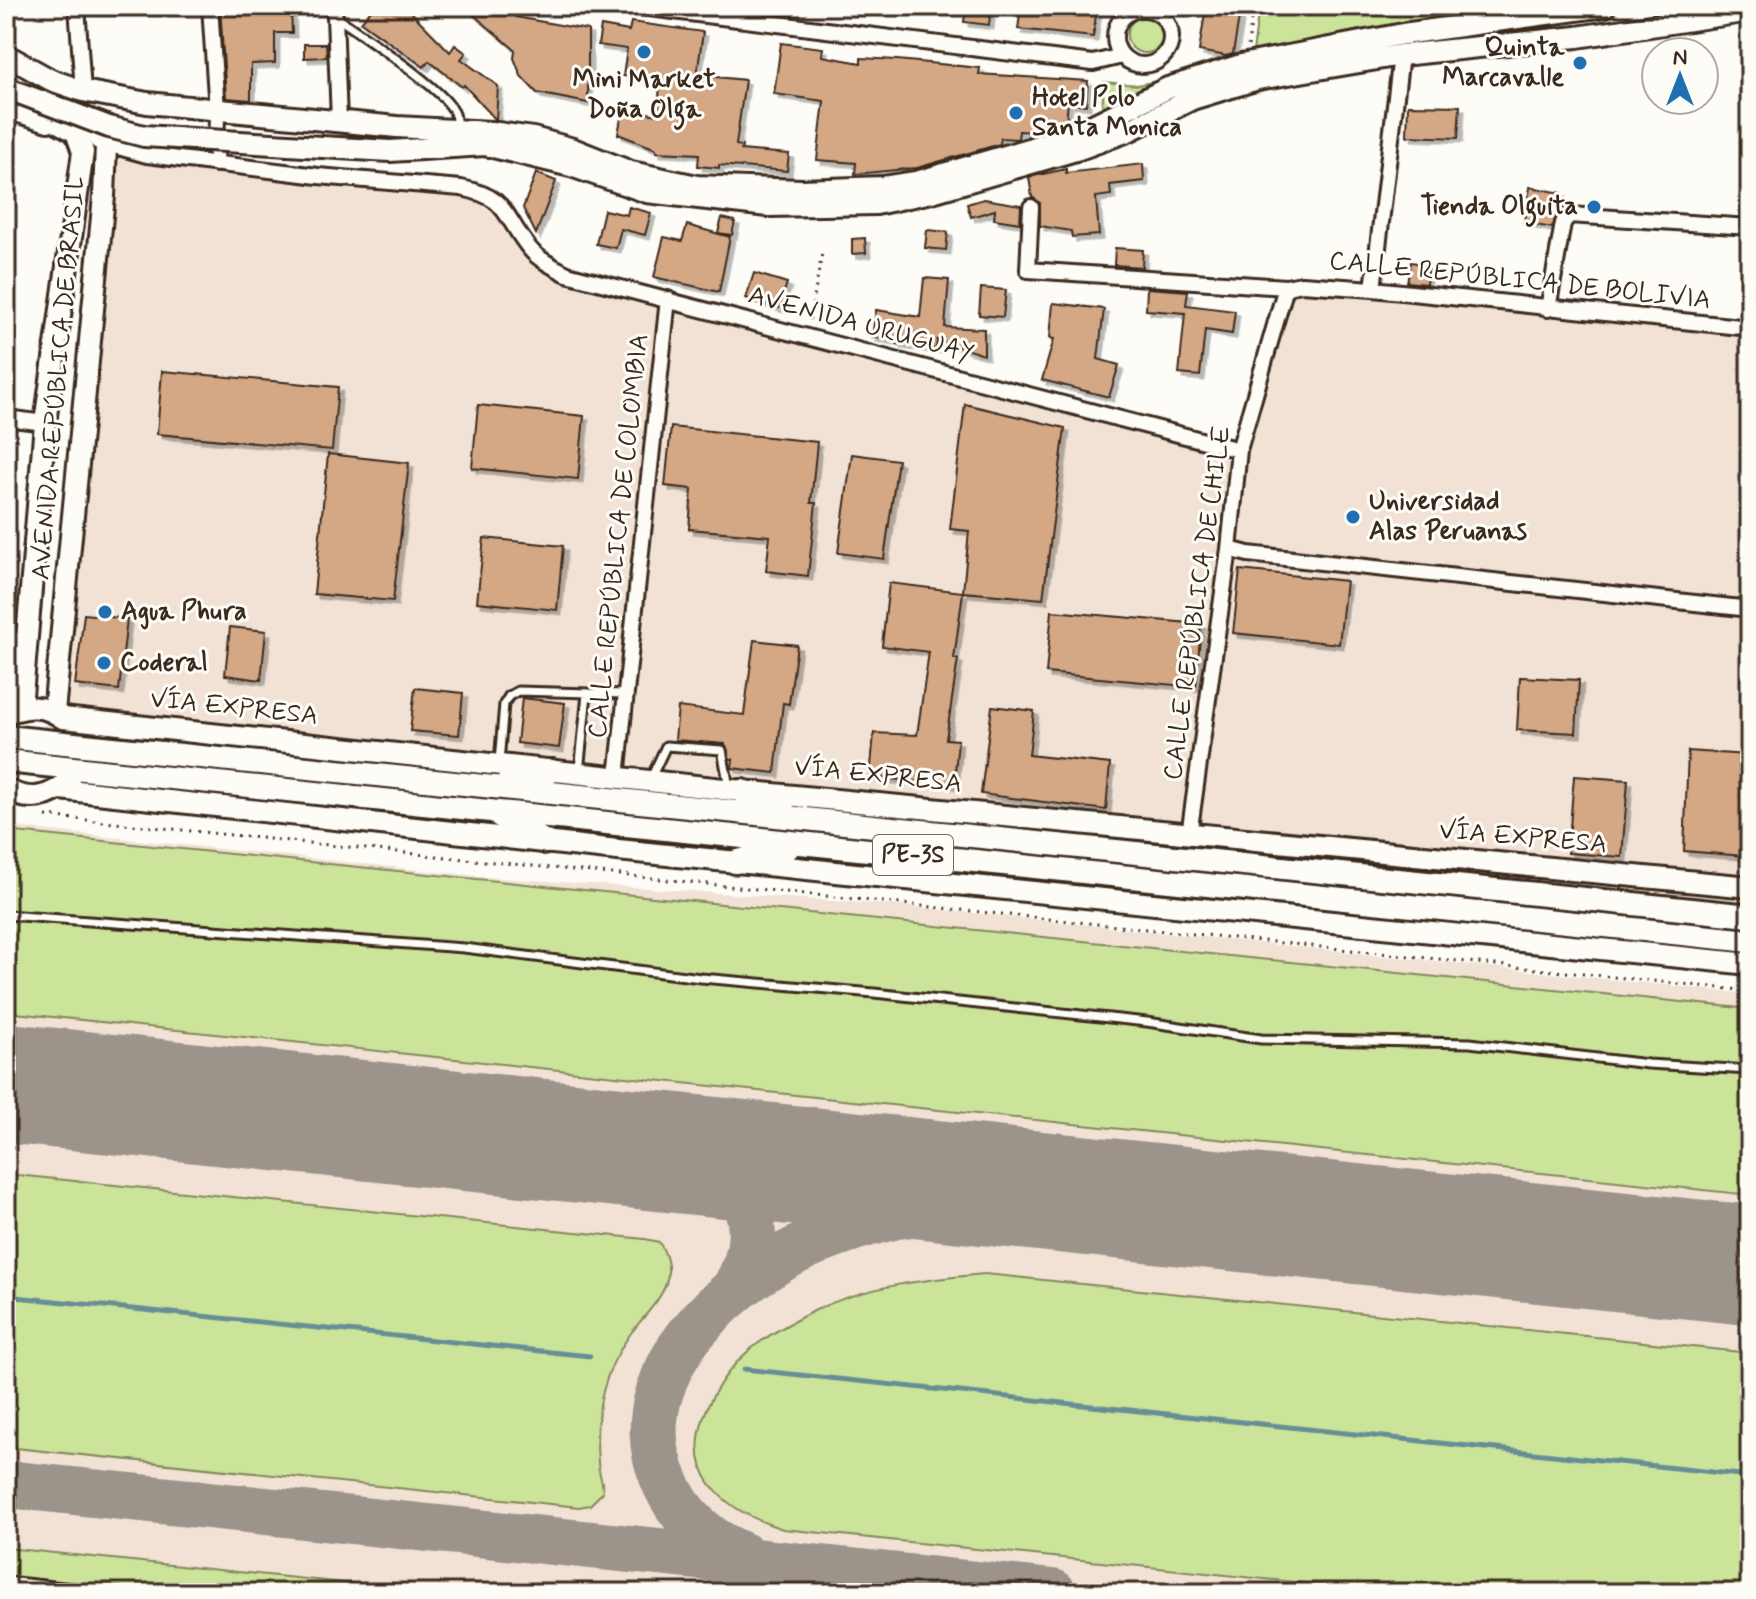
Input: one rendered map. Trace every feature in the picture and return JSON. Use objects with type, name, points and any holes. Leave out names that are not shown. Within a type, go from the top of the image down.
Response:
[{"type":"main road","points":[[9,63],[83,91],[217,111],[458,132],[491,132],[533,138],[573,149],[631,172],[697,186],[802,190],[883,187],[916,182],[1029,149],[1093,125],[1168,88],[1241,65],[1403,34],[1605,6]]},
{"type":"main road","points":[[1577,9],[1577,37]]},
{"type":"main road","points":[[9,63],[121,118],[145,124],[390,151],[485,145],[571,166],[647,192],[768,206],[876,204],[932,192],[1076,150],[1128,131],[1192,99],[1258,79],[1401,55],[1577,37],[1750,11]]},
{"type":"main road","points":[[6,37],[9,63],[77,111],[106,145]]},
{"type":"main road","points":[[6,82],[38,111],[76,132]]},
{"type":"main road","points":[[6,88],[109,127],[144,136],[409,139],[458,132]]},
{"type":"main road","name":"AVENIDA REPÚBLICA DE BRASIL","points":[[10,712],[27,641],[45,423],[83,152],[76,132]]},
{"type":"main road","name":"AVENIDA REPÚBLICA DE BRASIL","points":[[58,715],[106,145]]},
{"type":"main road","points":[[49,393],[84,397]]},
{"type":"main road","name":"VÍA EXPRESA","points":[[10,712],[43,708],[58,715],[802,818],[1750,916]]},
{"type":"main road","points":[[6,789],[22,797],[35,798],[60,789],[76,769],[78,744],[70,726],[58,715]]},
{"type":"main road","name":"VÍA EXPRESA","points":[[6,737],[497,776]]},
{"type":"main road","name":"PE-3S","points":[[6,761],[1750,941]]},
{"type":"main road","points":[[497,776],[552,771]]},
{"type":"main road","name":"VÍA EXPRESA","points":[[552,771],[1750,887]]},
{"type":"main road","name":"PE-3S","points":[[60,789],[735,862],[1750,964]]},
{"type":"main road","points":[[735,790],[802,818]]},
{"type":"main road","points":[[492,811],[546,842]]},
{"type":"main road","points":[[735,862],[803,844]]},
{"type":"street","points":[[77,6],[83,91]]},
{"type":"street","points":[[6,111],[76,132],[106,145],[147,155],[216,164],[217,111],[210,6]]},
{"type":"street","points":[[633,6],[1093,63],[1122,56],[1136,65],[1153,64],[1166,54],[1171,38],[1167,22],[1154,11],[1129,12],[1117,25],[1115,33],[1114,41],[1122,56]]},
{"type":"street","points":[[335,16],[339,121]]},
{"type":"street","points":[[1373,289],[1401,55]]},
{"type":"street","name":"AVENIDA URUGUAY","points":[[216,164],[484,192],[499,203],[530,249],[546,263],[567,274],[1239,450]]},
{"type":"street","name":"CALLE REPÚBLICA DE BOLIVIA","points":[[1031,207],[1028,270],[1286,287],[1302,284],[1373,289],[1750,328]]},
{"type":"street","points":[[1548,309],[1563,223],[1569,215],[1750,227]]},
{"type":"street","name":"CALLE REPÚBLICA DE CHILE","points":[[1189,835],[1229,549],[1239,450],[1286,287]]},
{"type":"street","name":"CALLE REPÚBLICA DE COLOMBIA","points":[[617,777],[668,299]]},
{"type":"street","points":[[6,418],[45,423]]},
{"type":"street","points":[[1229,549],[1248,554],[1750,609]]},
{"type":"street","points":[[6,639],[27,641]]},
{"type":"lane","points":[[321,6],[438,93],[455,111],[458,132]]},
{"type":"lane","points":[[497,776],[504,704],[509,696],[518,691],[625,694]]},
{"type":"lane","points":[[579,774],[587,694]]},
{"type":"lane","points":[[649,781],[666,746],[722,750],[735,790]]},
{"type":"lane","points":[[6,915],[464,948],[701,978],[1086,1016],[1261,1039],[1470,1043],[1648,1064],[1750,1070]]},
{"type":"lane","points":[[6,1581],[121,1593]]},
{"type":"path","points":[[1246,57],[1253,6]]},
{"type":"path","points":[[810,316],[822,253]]},
{"type":"path","points":[[37,815],[1750,991]]},
{"type":"shaded area","points":[[126,143],[459,190],[507,210],[528,243],[560,267],[1235,454],[1275,282],[1750,333],[1750,908],[43,735],[73,417],[106,146]]},
{"type":"shaded area","points":[[6,826],[487,877],[906,906],[1750,994],[1750,1593],[6,1593]]},
{"type":"green space","points":[[1259,6],[1464,6],[1463,16],[1359,30],[1253,52]]},
{"type":"green space","points":[[1145,17],[1158,22],[1163,35],[1158,48],[1145,53],[1132,48],[1127,35],[1132,22]]},
{"type":"green space","points":[[1156,81],[1102,108],[1104,82],[1138,85]]},
{"type":"green space","points":[[6,831],[1750,1009],[1750,1195],[6,1012]]},
{"type":"green space","points":[[6,1174],[659,1242],[668,1269],[663,1291],[619,1353],[602,1397],[597,1444],[603,1492],[590,1505],[579,1507],[6,1447]]},
{"type":"green space","points":[[985,1274],[1750,1353],[1750,1593],[1400,1593],[783,1529],[744,1513],[711,1485],[702,1469],[699,1451],[704,1415],[722,1381],[753,1347],[799,1318],[858,1294],[921,1281]]},
{"type":"green space","points":[[6,1548],[442,1593],[6,1593]]},
{"type":"building","points":[[220,6],[291,7],[292,33],[275,33],[275,63],[251,64],[251,100],[226,98]]},
{"type":"building","points":[[374,6],[405,6],[450,52],[455,45],[466,53],[461,59],[498,86],[496,120],[464,85],[462,87],[429,61],[424,67],[361,22]]},
{"type":"building","points":[[463,6],[503,6],[516,17],[588,30],[588,103],[537,93],[521,76],[514,58],[515,50]]},
{"type":"building","points":[[966,6],[991,6],[989,25],[964,22]]},
{"type":"building","points":[[1021,6],[1088,6],[1097,9],[1093,37],[1018,29]]},
{"type":"building","points":[[1206,6],[1241,6],[1233,54],[1226,56],[1199,51]]},
{"type":"building","points":[[631,22],[703,32],[697,75],[745,80],[736,145],[742,146],[741,150],[789,154],[787,171],[698,166],[699,154],[656,152],[656,149],[618,134],[623,108],[658,115],[660,81],[623,76],[627,49],[598,45],[601,26],[629,31]]},
{"type":"building","points":[[781,43],[823,48],[822,56],[861,63],[861,58],[897,60],[980,68],[979,74],[1088,81],[1086,105],[1068,103],[1066,121],[1037,132],[1019,131],[1018,139],[1001,138],[1000,144],[917,168],[855,174],[856,163],[817,160],[824,101],[774,94]]},
{"type":"building","points":[[304,44],[326,44],[327,57],[304,58]]},
{"type":"building","points":[[1408,105],[1460,106],[1458,138],[1407,136]]},
{"type":"building","points":[[1143,164],[1144,181],[1110,185],[1111,195],[1096,197],[1099,235],[1072,237],[1071,231],[1040,226],[1040,203],[1032,197],[1029,177],[1066,169],[1066,173]]},
{"type":"building","points":[[536,173],[556,181],[536,234],[523,208]]},
{"type":"building","points":[[1530,187],[1562,193],[1552,228],[1524,223]]},
{"type":"building","points":[[984,199],[1021,205],[1020,223],[994,219],[995,210],[971,217],[967,204]]},
{"type":"building","points":[[629,207],[651,213],[645,235],[621,229],[616,248],[596,244],[604,210],[627,215]]},
{"type":"building","points":[[722,218],[735,221],[732,235],[718,233]]},
{"type":"building","points":[[687,225],[730,237],[719,292],[654,277],[664,237],[682,241]]},
{"type":"building","points":[[927,230],[948,232],[946,250],[925,248]]},
{"type":"building","points":[[865,238],[866,253],[852,254],[852,239]]},
{"type":"building","points":[[1115,248],[1143,250],[1142,267],[1114,265]]},
{"type":"building","points":[[1411,262],[1429,265],[1426,284],[1407,282]]},
{"type":"building","points":[[754,273],[787,283],[779,308],[746,298]]},
{"type":"building","points":[[924,278],[949,280],[945,327],[984,329],[984,355],[937,340],[936,349],[872,337],[876,310],[920,317]]},
{"type":"building","points":[[981,288],[1006,290],[1003,317],[979,315]]},
{"type":"building","points":[[1147,288],[1188,291],[1186,305],[1235,311],[1232,334],[1205,330],[1200,376],[1179,374],[1185,313],[1146,310]]},
{"type":"building","points":[[1053,303],[1104,309],[1098,359],[1119,365],[1109,397],[1042,380],[1054,339],[1050,338]]},
{"type":"building","points":[[162,371],[338,387],[332,450],[157,434]]},
{"type":"building","points":[[965,404],[1065,428],[1043,599],[963,592],[969,531],[950,529]]},
{"type":"building","points":[[478,405],[584,416],[578,479],[472,468]]},
{"type":"building","points":[[671,427],[817,442],[811,503],[816,503],[808,576],[766,571],[770,536],[689,529],[692,489],[665,486]]},
{"type":"building","points":[[328,454],[409,463],[393,601],[314,594]]},
{"type":"building","points":[[852,454],[898,460],[884,559],[838,553]]},
{"type":"building","points":[[484,538],[563,546],[557,610],[477,602]]},
{"type":"building","points":[[1240,570],[1346,581],[1339,644],[1233,633]]},
{"type":"building","points":[[889,583],[963,592],[954,659],[958,659],[946,739],[958,740],[954,785],[870,777],[874,733],[917,735],[929,652],[882,646]]},
{"type":"building","points":[[1052,611],[1201,624],[1196,687],[1046,673]]},
{"type":"building","points":[[84,614],[127,619],[119,690],[75,685]]},
{"type":"building","points":[[230,627],[266,631],[261,680],[225,675]]},
{"type":"building","points":[[754,640],[797,645],[789,704],[783,703],[775,773],[732,768],[733,759],[730,759],[725,744],[675,740],[678,707],[744,715]]},
{"type":"building","points":[[1520,677],[1579,680],[1576,733],[1517,730]]},
{"type":"building","points":[[415,688],[463,693],[459,735],[410,731]]},
{"type":"building","points":[[522,698],[565,703],[559,748],[517,743]]},
{"type":"building","points":[[992,706],[1034,711],[1029,755],[1110,764],[1106,810],[981,794]]},
{"type":"building","points":[[1688,751],[1747,755],[1743,814],[1748,814],[1744,856],[1684,851]]},
{"type":"building","points":[[1574,776],[1628,780],[1622,857],[1568,853]]},
{"type":"waterway","points":[[6,1296],[590,1356]]},
{"type":"waterway","points":[[744,1369],[1750,1476]]},
{"type":"taxiway","points":[[668,1152],[714,1168],[743,1197],[752,1227],[751,1243],[743,1274],[735,1289]]},
{"type":"taxiway","points":[[743,1556],[712,1539],[686,1516],[668,1488],[656,1454],[654,1422],[660,1391],[672,1362],[690,1335],[725,1298],[763,1269],[803,1247],[891,1216],[1034,1190]]},
{"type":"taxiway","points":[[6,1484],[1053,1593]]},
{"type":"runway","points":[[6,1083],[1750,1265]]},
{"type":"place","name":"Mini Market Doña Olga","points":[[644,52]]},
{"type":"place","name":"Quinta Marcavalle","points":[[1580,63]]},
{"type":"place","name":"Hotel Polo Santa Monica","points":[[1016,113]]},
{"type":"place","name":"Tienda Olguita","points":[[1594,207]]},
{"type":"place","name":"Universidad Alas Peruanas","points":[[1353,517]]},
{"type":"place","name":"Agua Phura","points":[[105,612]]},
{"type":"place","name":"Coderal","points":[[104,663]]}]
